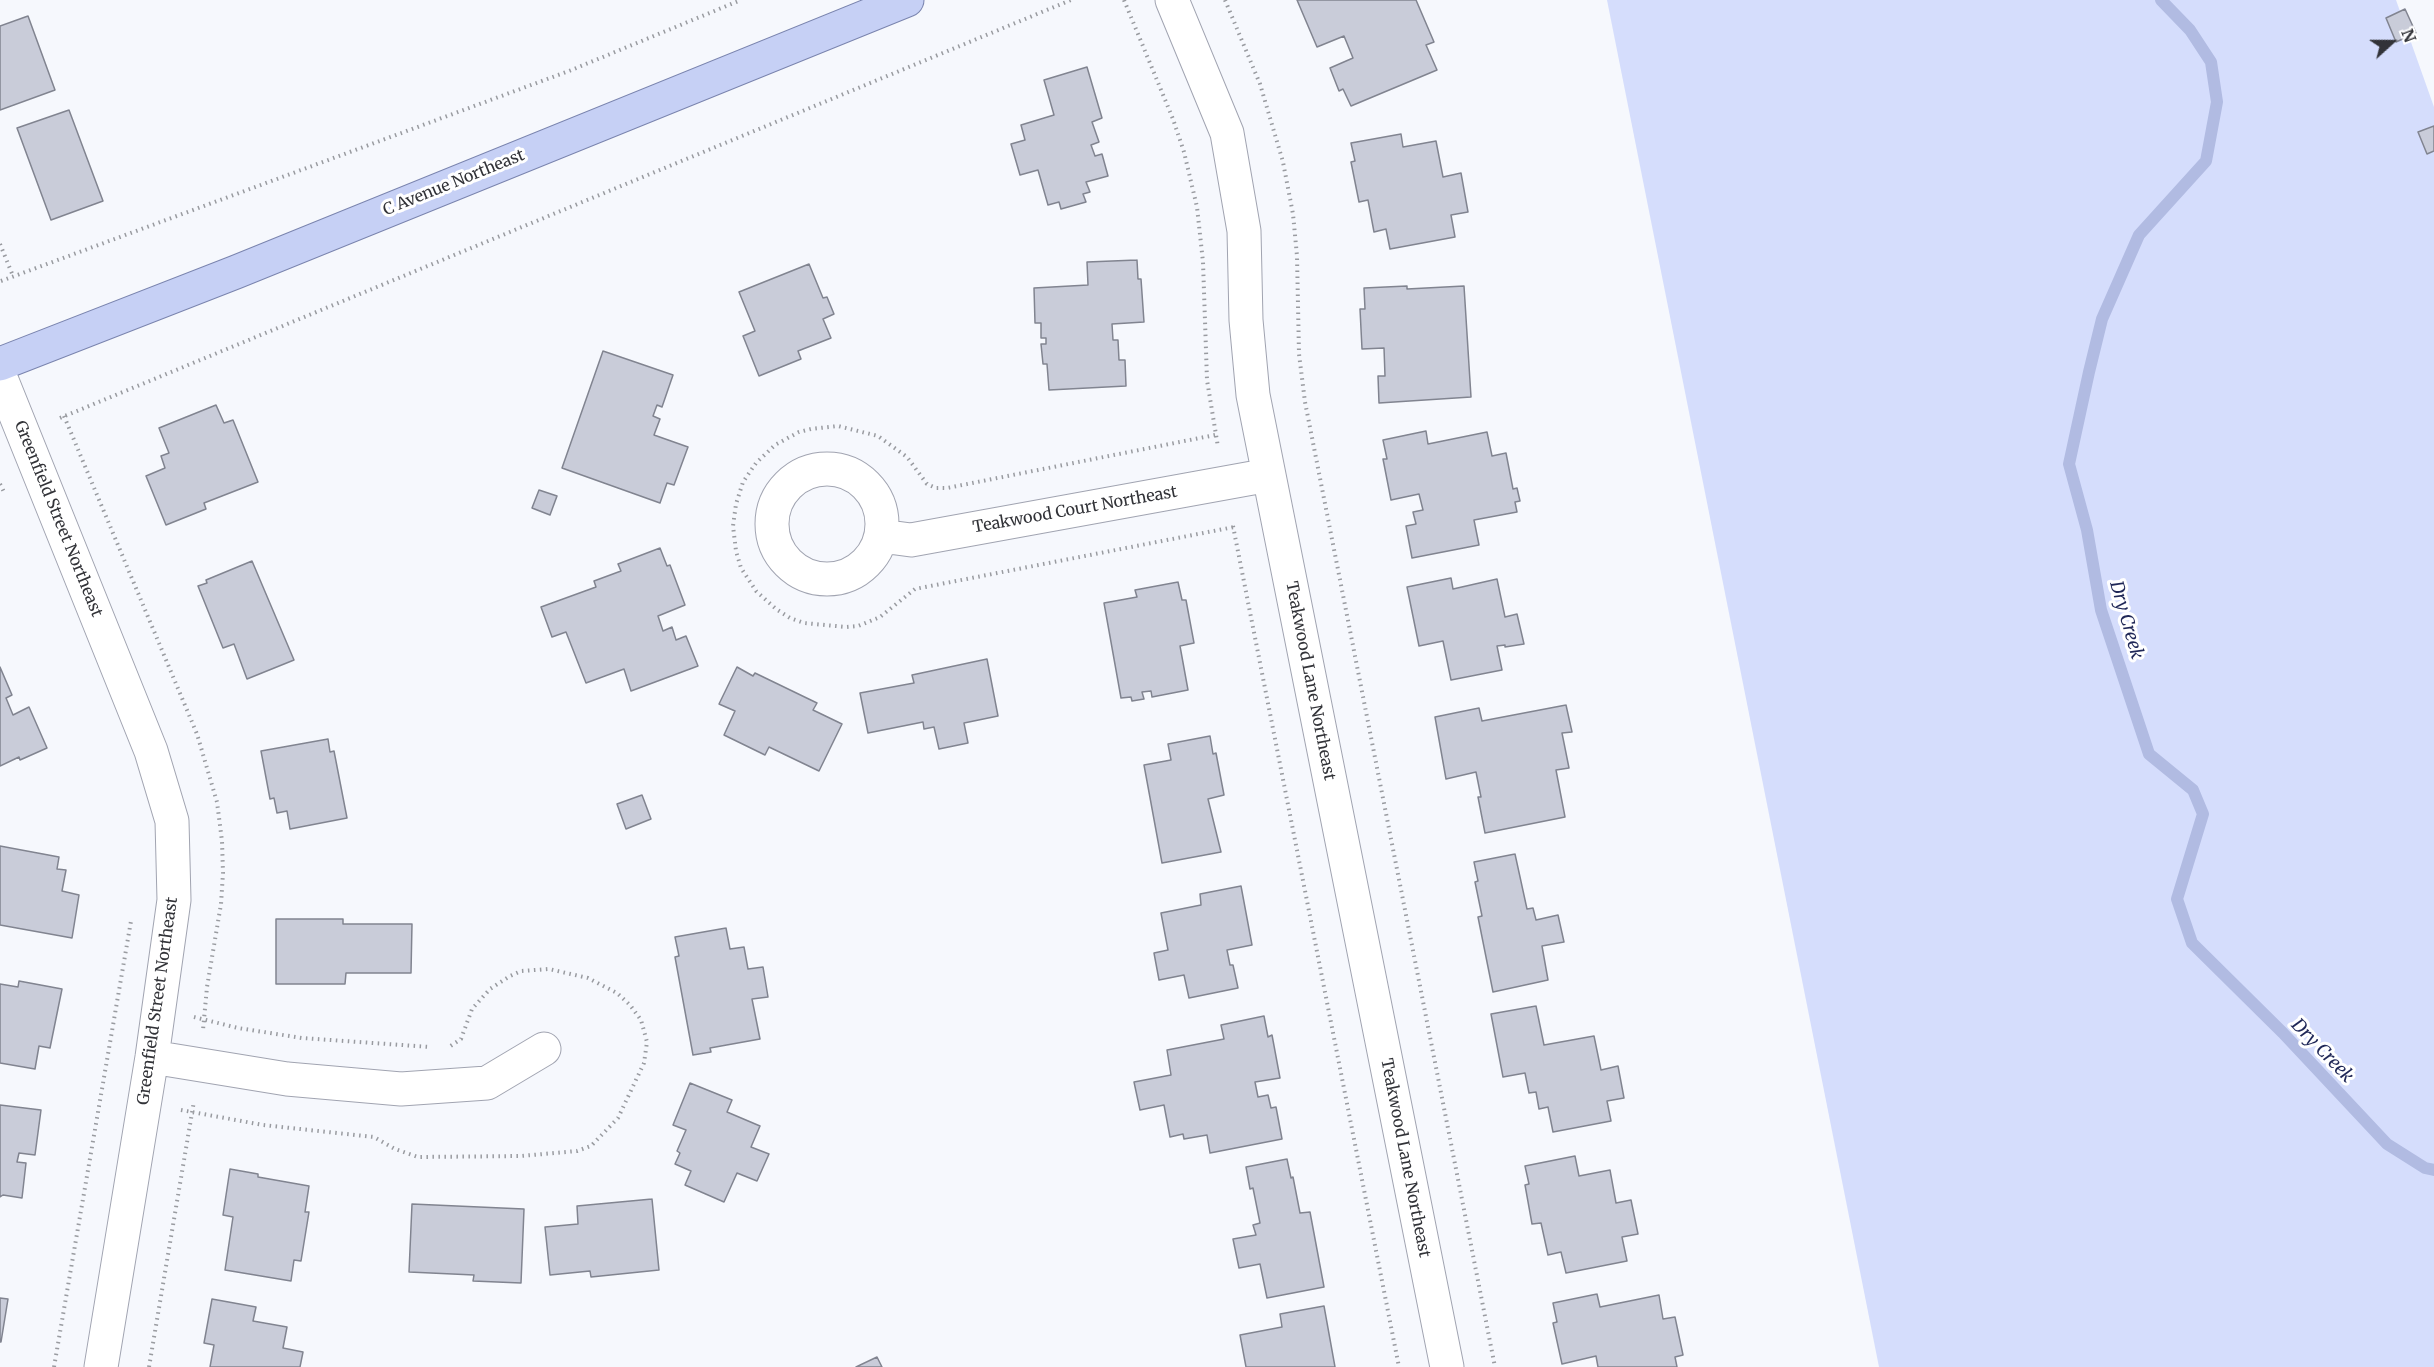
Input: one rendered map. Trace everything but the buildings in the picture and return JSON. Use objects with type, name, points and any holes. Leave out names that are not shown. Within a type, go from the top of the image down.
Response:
[{"type":"main road","name":"C Avenue Northeast","points":[[0,364],[236,272],[908,0]]},
{"type":"street","name":"Teakwood Lane Northeast","points":[[1172,0],[1227,133],[1244,231],[1246,320],[1253,395],[1447,1367]]},
{"type":"street","name":"Greenfield Street Northeast","points":[[0,376],[152,751],[172,821],[174,900],[152,1057],[101,1367]]},
{"type":"street","name":"Teakwood Court Northeast","points":[[881,536],[911,540],[1269,475]]},
{"type":"street","points":[[152,1057],[287,1078],[401,1089],[487,1083],[544,1049]]},
{"type":"path","points":[[1,280],[569,71],[741,0]]},
{"type":"path","points":[[60,418],[68,412],[1071,0]]},
{"type":"path","points":[[1125,0],[1173,119],[1194,190],[1203,262],[1207,380],[1219,451]]},
{"type":"path","points":[[1225,0],[1267,103],[1283,162],[1296,245],[1299,354],[1305,402],[1495,1367]]},
{"type":"path","points":[[0,244],[13,276]]},
{"type":"path","points":[[0,484],[4,495]]},
{"type":"path","points":[[1232,520],[1399,1367]]},
{"type":"path","points":[[54,1367],[131,919]]},
{"type":"path","points":[[149,1367],[195,1097]]},
{"type":"shaded area","points":[[1607,0],[2396,0],[2434,107],[2434,1367],[1879,1367]]},
{"type":"waterway","name":"Dry Creek","points":[[2161,0],[2190,30],[2211,62],[2217,102],[2206,161],[2139,235],[2102,319],[2089,372],[2069,464],[2087,530],[2101,610],[2149,754],[2193,790],[2203,814],[2177,899],[2192,943],[2283,1033],[2387,1144],[2425,1168],[2434,1170]]}]
